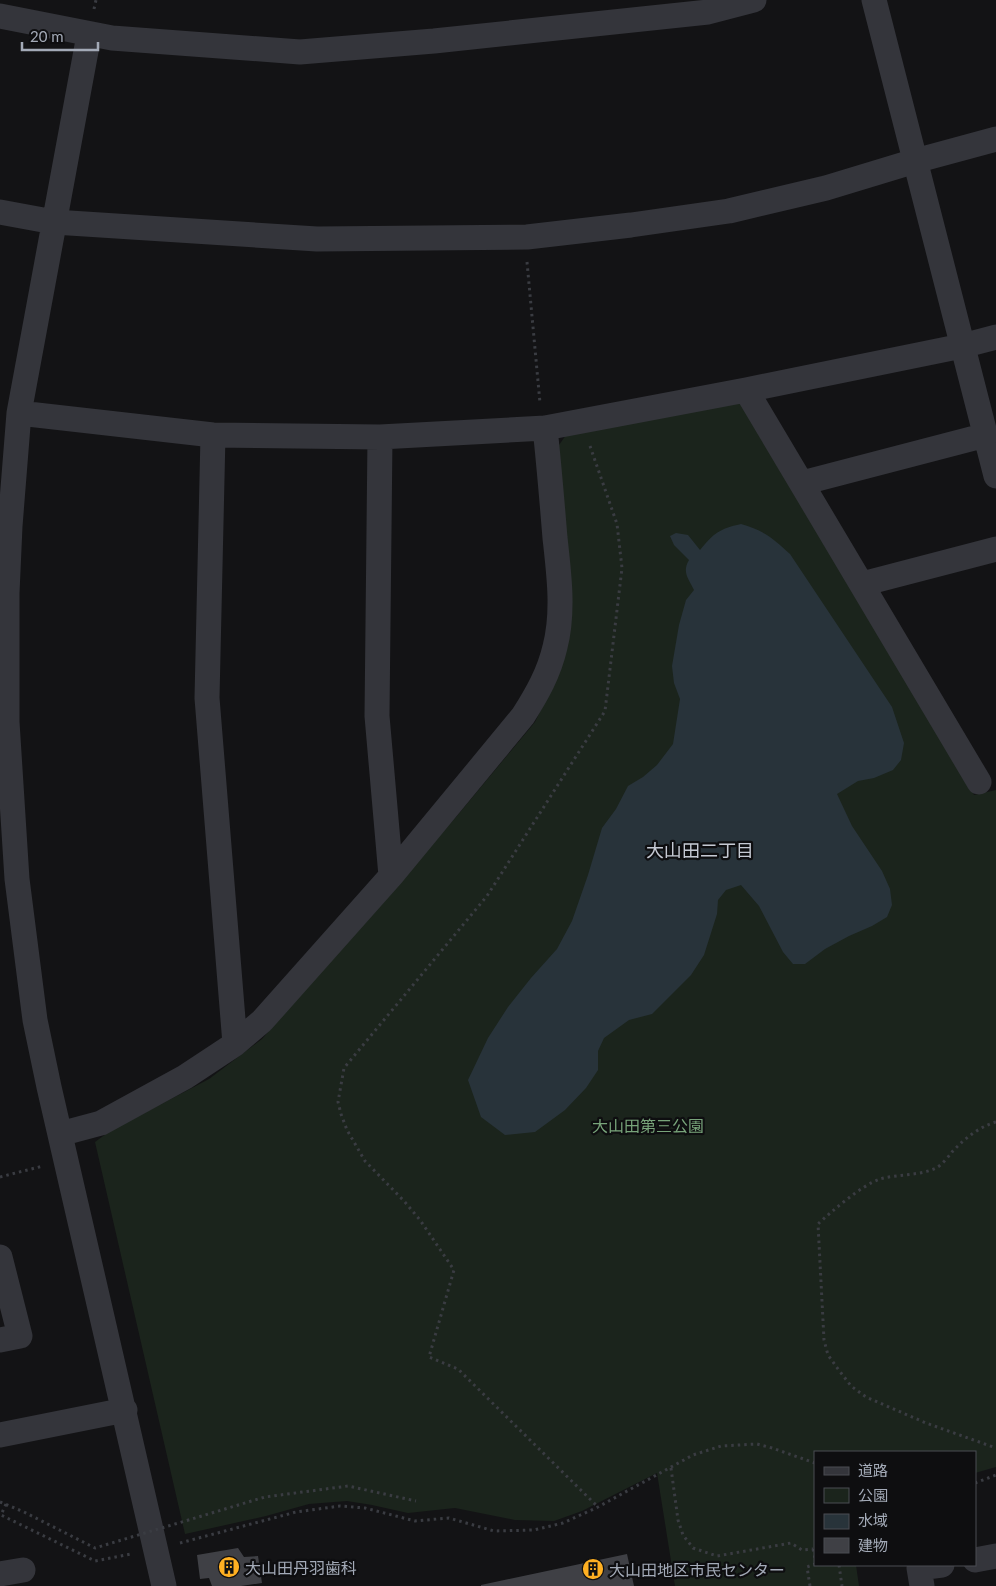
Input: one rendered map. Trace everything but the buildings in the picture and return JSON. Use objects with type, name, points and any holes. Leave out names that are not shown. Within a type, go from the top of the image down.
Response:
[{"type":"street","points":[[0,16],[112,38],[300,52],[443,40],[708,12],[754,0]]},
{"type":"street","points":[[874,0],[996,476]]},
{"type":"street","points":[[89,35],[19,413],[7,593],[7,722],[17,879],[30,991],[60,1134],[55,1165],[125,1410],[164,1586]]},
{"type":"street","points":[[0,212],[54,222],[317,239],[527,237],[729,211],[826,188],[996,139]]},
{"type":"street","points":[[19,413],[212,435],[380,437],[544,428],[746,390],[962,346],[996,337]]},
{"type":"street","points":[[746,390],[979,782]]},
{"type":"street","points":[[60,1134],[101,1123],[185,1076],[235,1044],[262,1021],[391,876],[523,716],[540,688],[550,666],[559,629],[558,568],[544,428]]},
{"type":"street","points":[[212,435],[208,698],[235,1044]]},
{"type":"street","points":[[802,483],[986,436]]},
{"type":"street","points":[[380,437],[377,716],[391,876]]},
{"type":"street","points":[[862,584],[996,549]]},
{"type":"street","points":[[0,1257],[20,1336],[0,1340]]},
{"type":"street","points":[[0,1435],[125,1410]]},
{"type":"street","points":[[976,1560],[996,1556]]},
{"type":"street","points":[[922,1586],[919,1568],[934,1566]]},
{"type":"path","points":[[526,257],[544,428]]},
{"type":"path","points":[[582,421],[594,463],[617,524],[622,568],[605,711],[487,896],[344,1068],[338,1102],[347,1130],[365,1161],[420,1220],[454,1270],[429,1357],[458,1369],[598,1507]]},
{"type":"path","points":[[996,1122],[985,1125],[973,1133],[938,1168],[879,1180],[835,1208],[818,1224],[824,1340],[828,1355],[851,1386],[880,1404],[996,1448]]},
{"type":"path","points":[[0,1177],[55,1165]]},
{"type":"path","points":[[180,1543],[296,1512],[340,1506],[365,1508],[415,1520],[449,1518],[494,1531],[510,1532],[551,1527],[598,1507],[693,1455],[721,1446],[757,1444],[814,1464]]},
{"type":"path","points":[[670,1468],[678,1520],[683,1535],[693,1548],[717,1556],[791,1543],[802,1550],[814,1549]]},
{"type":"path","points":[[976,1483],[996,1475]]},
{"type":"path","points":[[0,1502],[95,1548],[265,1497],[348,1486],[416,1501]]},
{"type":"path","points":[[6,1504],[1,1516],[95,1562],[134,1554]]},
{"type":"path","points":[[810,1586],[807,1567],[814,1564]]},
{"type":"path","points":[[839,1566],[842,1586]]},
{"type":"green space","name":"大山田第三公園","points":[[740,402],[749,411],[974,795],[996,790],[996,1467],[976,1473],[976,1451],[814,1451],[814,1566],[856,1566],[859,1586],[675,1586],[657,1473],[582,1511],[554,1521],[515,1520],[455,1508],[408,1513],[347,1501],[309,1504],[266,1516],[185,1534],[95,1142],[110,1131],[209,1079],[262,1039],[456,817],[535,722],[559,673],[559,445],[566,435]]},
{"type":"water","points":[[741,524],[756,529],[768,536],[790,554],[892,707],[904,743],[901,760],[893,770],[874,778],[858,781],[837,794],[852,826],[882,871],[890,889],[892,905],[887,917],[872,926],[825,949],[805,964],[793,964],[783,952],[759,906],[741,885],[726,890],[718,900],[717,914],[704,955],[691,975],[652,1014],[629,1020],[604,1038],[598,1051],[598,1070],[586,1088],[565,1110],[535,1132],[505,1135],[481,1117],[468,1080],[488,1038],[508,1007],[557,949],[572,921],[602,828],[616,809],[628,786],[643,777],[657,765],[673,744],[680,699],[674,683],[672,666],[679,625],[686,600],[694,590],[686,572],[689,560],[674,545],[670,536],[676,533],[688,535],[700,550],[718,532]]},
{"type":"place","name":"大山田丹羽歯科","points":[[229,1567]]},
{"type":"place","name":"大山田地区市民センター","points":[[593,1569]]},
{"type":"district","name":"大山田二丁目","points":[[700,850]]}]
